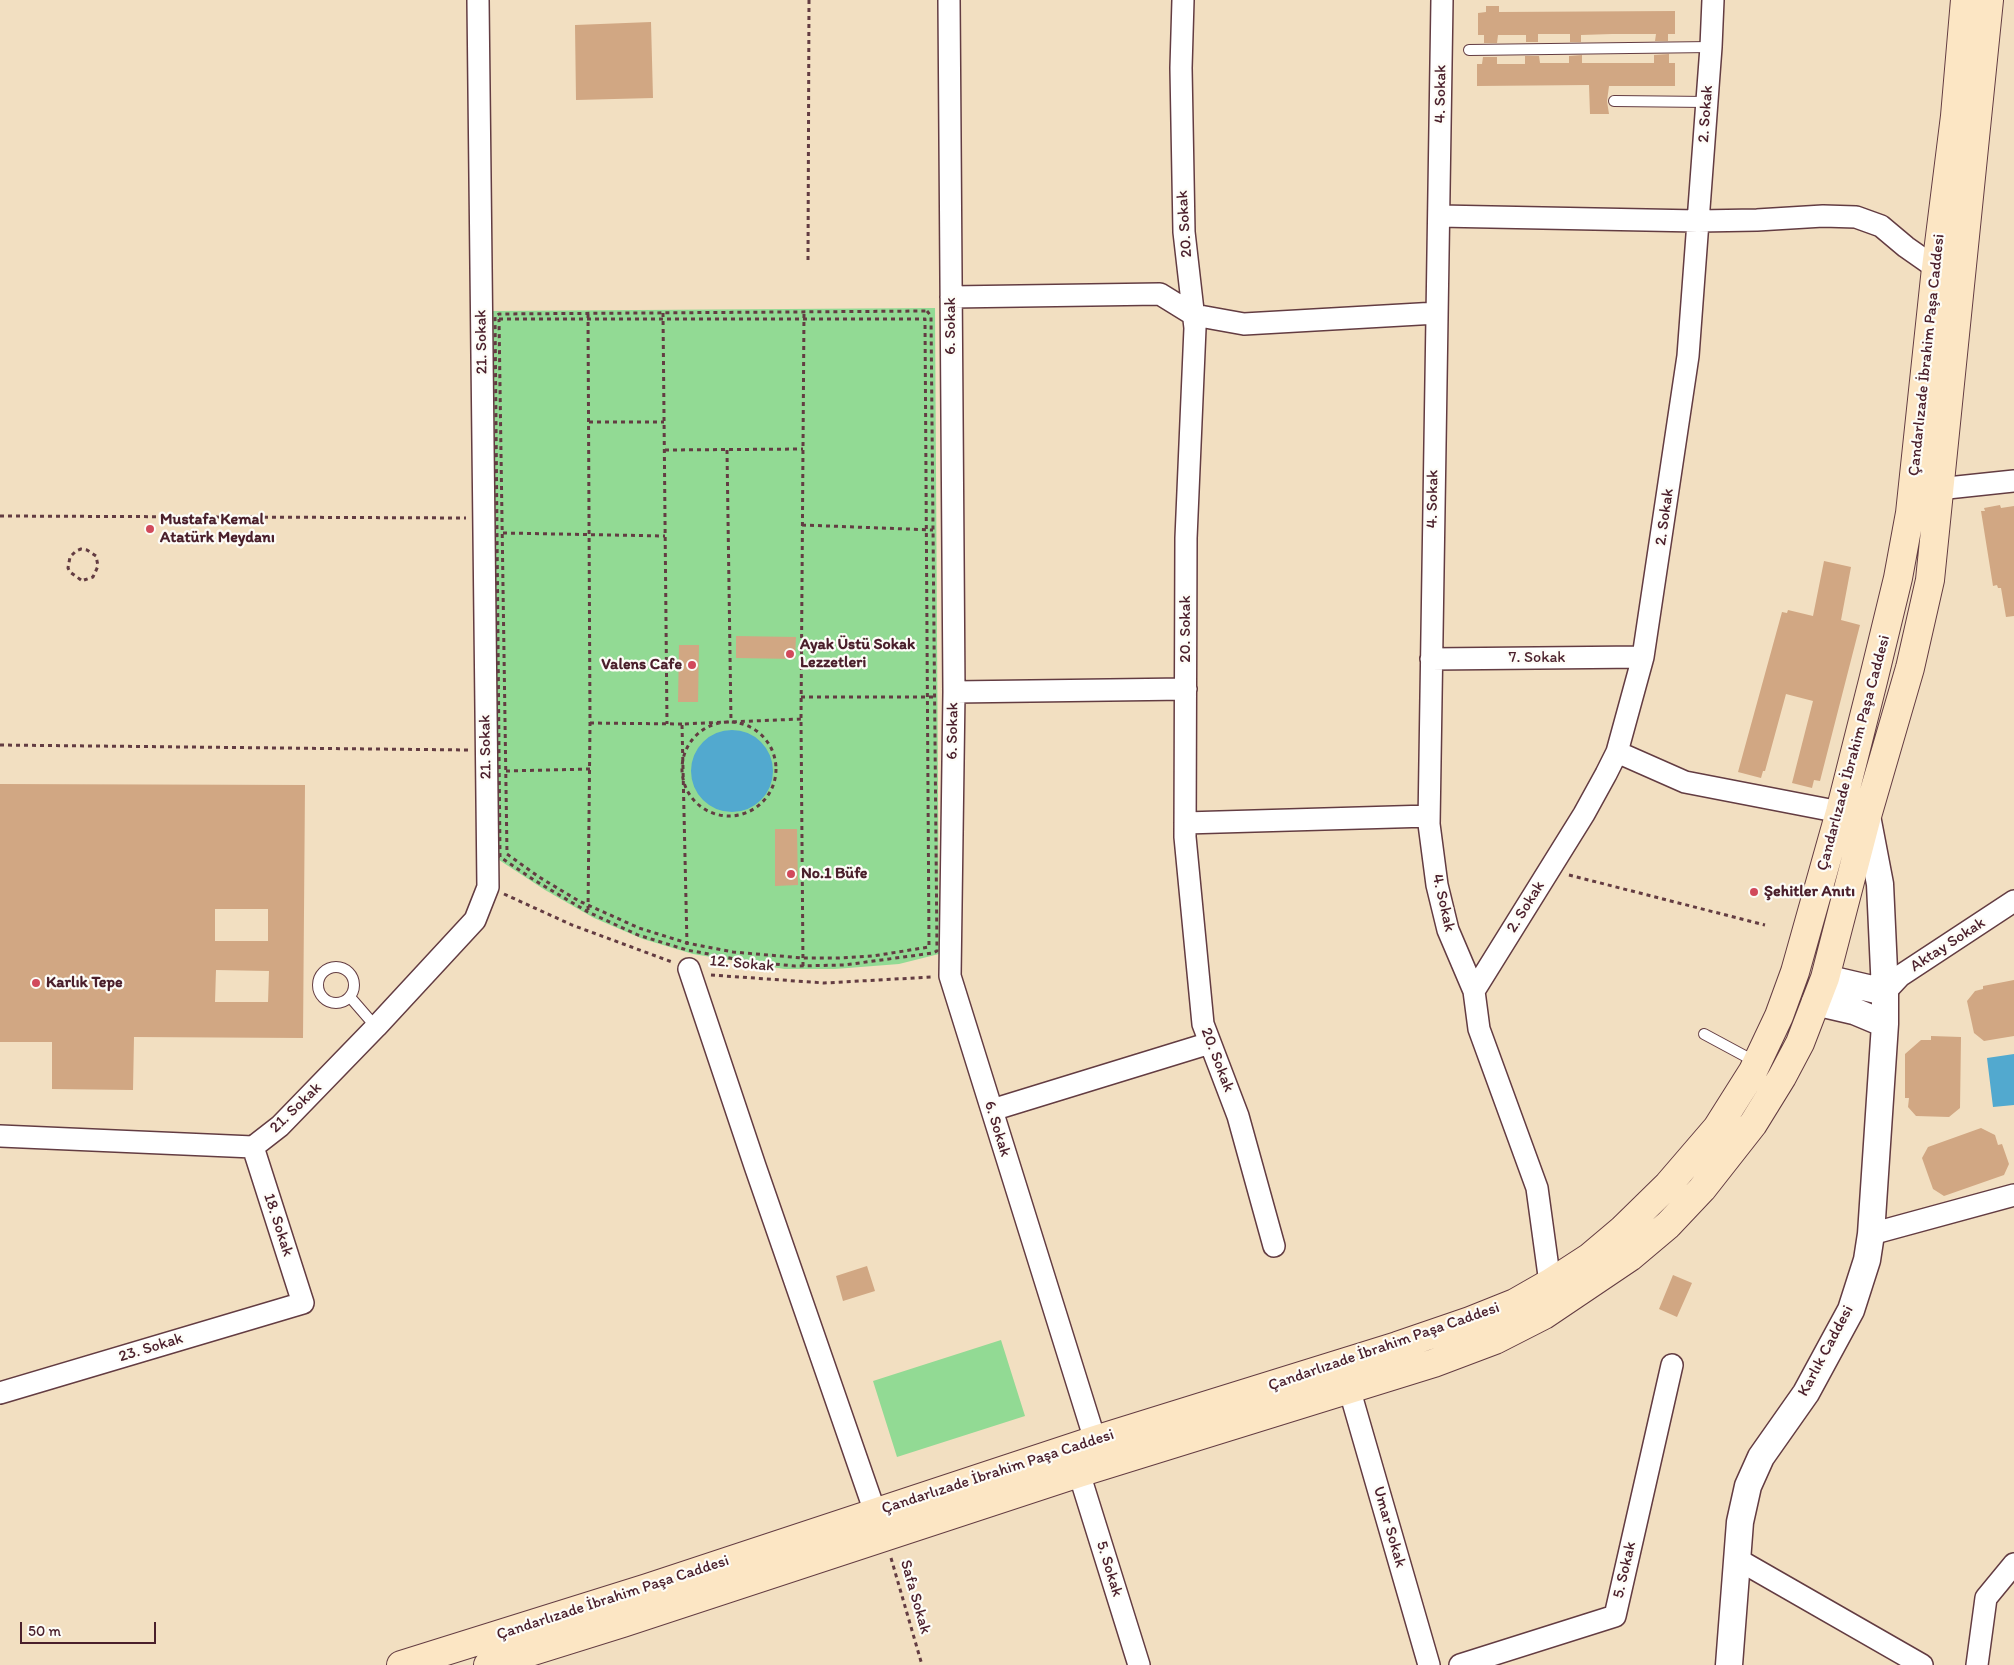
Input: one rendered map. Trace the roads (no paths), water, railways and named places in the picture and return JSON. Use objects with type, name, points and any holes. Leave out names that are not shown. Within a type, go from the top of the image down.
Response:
[{"type":"main road","name":"Çandarlızade İbrahim Paşa Caddesi","points":[[488,1665],[623,1623],[1095,1440],[1397,1346],[1470,1321],[1515,1302],[1550,1283],[1590,1257],[1622,1230],[1668,1185],[1717,1128],[1757,1063],[1779,1016],[1795,972],[1840,812],[1898,578],[1910,513],[1936,268],[1955,116],[1965,0]]},
{"type":"main road","name":"Çandarlızade İbrahim Paşa Caddesi","points":[[401,1665],[647,1588],[880,1524],[1079,1473],[1434,1363],[1495,1340],[1544,1315],[1586,1288],[1636,1251],[1668,1224],[1702,1189],[1754,1124],[1800,1043],[1820,990],[1867,816],[1910,668],[1930,580],[1989,0]]},
{"type":"main road","points":[[1795,972],[1820,990]]},
{"type":"street","name":"21. Sokak","points":[[253,1147],[280,1126],[376,1027],[475,920],[488,886],[486,751],[490,525],[478,0]]},
{"type":"street","name":"6. Sokak","points":[[949,0],[951,297],[944,694],[950,976],[1095,1440]]},
{"type":"street","name":"20. Sokak","points":[[1183,0],[1181,68],[1184,232],[1195,328],[1186,538],[1185,837],[1202,1024],[1238,1116],[1274,1246]]},
{"type":"street","name":"4. Sokak","points":[[1442,0],[1429,816],[1437,885],[1448,930],[1474,991],[1479,1029],[1537,1188],[1550,1283]]},
{"type":"street","name":"2. Sokak","points":[[1474,991],[1584,814],[1617,752],[1643,657],[1688,356],[1713,0]]},
{"type":"street","points":[[1438,216],[1698,221],[1823,216],[1856,217],[1881,226],[1906,247],[1936,268]]},
{"type":"street","points":[[951,297],[1160,294],[1194,315],[1244,324],[1437,313]]},
{"type":"street","points":[[1938,489],[2014,481]]},
{"type":"street","name":"7. Sokak","points":[[1431,659],[1643,657]]},
{"type":"street","points":[[944,694],[1186,689]]},
{"type":"street","points":[[1617,752],[1685,782],[1840,812]]},
{"type":"street","points":[[1185,823],[1429,816]]},
{"type":"street","name":"Karlık Caddesi","points":[[1729,1665],[1740,1522],[1748,1486],[1761,1457],[1806,1393],[1851,1310],[1867,1260],[1871,1234],[1885,1024],[1885,992],[1880,884],[1867,816]]},
{"type":"street","name":"Aktay Sokak","points":[[1885,992],[1900,976],[2014,901]]},
{"type":"street","points":[[688,959],[755,1166],[880,1524]]},
{"type":"street","points":[[1820,990],[1885,992]]},
{"type":"street","points":[[1820,990],[1854,1011],[1885,1024]]},
{"type":"street","points":[[992,1110],[1210,1044]]},
{"type":"street","points":[[0,1136],[253,1147]]},
{"type":"street","name":"18. Sokak","points":[[253,1147],[303,1303]]},
{"type":"street","points":[[1871,1234],[2014,1195]]},
{"type":"street","name":"23. Sokak","points":[[0,1393],[303,1303]]},
{"type":"street","name":"5. Sokak","points":[[1460,1665],[1615,1616],[1672,1365]]},
{"type":"street","name":"Umar Sokak","points":[[1349,1388],[1429,1665]]},
{"type":"street","name":"5. Sokak","points":[[1079,1473],[1139,1665]]},
{"type":"street","points":[[1737,1559],[1922,1665]]},
{"type":"street","points":[[1977,1665],[1986,1598],[2014,1564]]},
{"type":"lane","points":[[1469,50],[1711,47]]},
{"type":"lane","points":[[1614,102],[1707,102]]},
{"type":"lane","points":[[350,996],[376,1027]]},
{"type":"lane","points":[[1704,1034],[1757,1063]]},
{"type":"water","points":[[732,730],[748,733],[761,742],[770,755],[773,771],[770,787],[761,800],[748,809],[732,812],[716,809],[703,800],[694,787],[691,771],[694,755],[703,742],[716,733]]},
{"type":"water","points":[[2014,1054],[2014,1105],[1993,1107],[1987,1058]]},
{"type":"place","name":"Mustafa Kemal Atatürk Meydanı","points":[[150,529]]},
{"type":"place","name":"Ayak Üstü Sokak Lezzetleri","points":[[790,654]]},
{"type":"place","name":"Valens Cafe","points":[[692,665]]},
{"type":"place","name":"No.1 Büfe","points":[[791,874]]},
{"type":"place","name":"Şehitler Anıtı","points":[[1754,892]]},
{"type":"place","name":"Karlık Tepe","points":[[36,983]]}]
